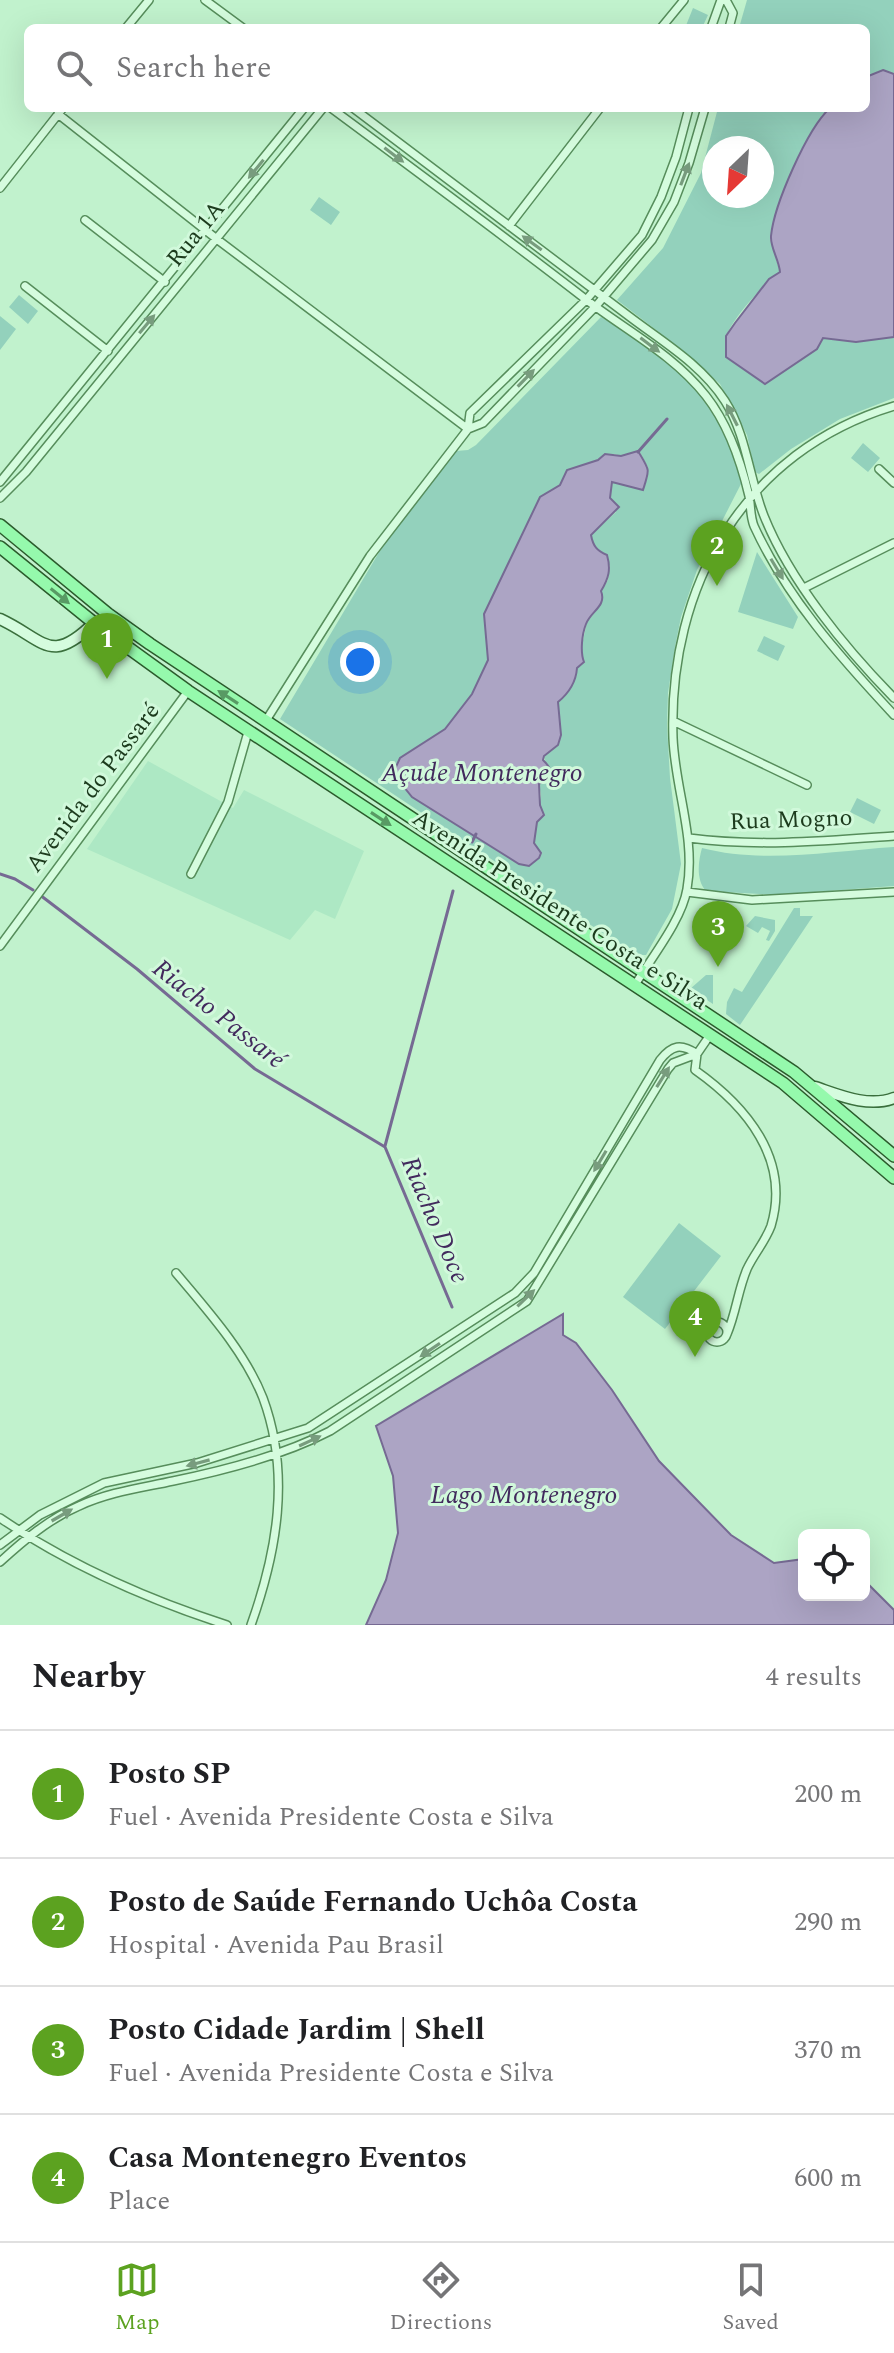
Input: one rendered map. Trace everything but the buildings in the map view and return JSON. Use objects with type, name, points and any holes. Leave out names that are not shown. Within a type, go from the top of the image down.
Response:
[{"type":"main road","name":"Avenida Presidente Costa e Silva","points":[[0,525],[115,619],[814,1087],[893,1153]]},
{"type":"main road","points":[[2,548],[13,536]]},
{"type":"main road","name":"Avenida Presidente Costa e Silva","points":[[2,548],[94,623],[188,691],[807,1101],[894,1178]]},
{"type":"main road","points":[[105,631],[115,619]]},
{"type":"main road","points":[[295,763],[305,748]]},
{"type":"main road","points":[[316,776],[326,761]]},
{"type":"street","points":[[129,24],[149,0]]},
{"type":"street","points":[[205,0],[238,24]]},
{"type":"street","points":[[664,24],[684,0]]},
{"type":"street","points":[[713,24],[723,0],[733,13],[730,24]]},
{"type":"street","points":[[0,188],[59,112]]},
{"type":"street","points":[[61,112],[218,240],[468,429]]},
{"type":"street","name":"Rua 1A","points":[[0,482],[301,112]]},
{"type":"street","name":"Rua 1A","points":[[0,498],[26,472],[320,112]]},
{"type":"street","points":[[336,112],[675,364],[704,394],[728,434],[749,497],[752,521],[773,564],[796,600],[894,715]]},
{"type":"street","points":[[358,112],[688,361],[724,400],[741,434],[756,489],[773,534],[804,588],[859,660],[894,698]]},
{"type":"street","points":[[509,226],[597,112]]},
{"type":"street","points":[[265,722],[370,556],[468,429],[470,413],[586,300],[642,235],[676,157],[688,112]]},
{"type":"street","points":[[468,429],[483,423],[596,306],[652,240],[679,189],[704,112]]},
{"type":"street","points":[[85,220],[165,282]]},
{"type":"street","points":[[642,235],[652,240]]},
{"type":"street","points":[[25,286],[108,351]]},
{"type":"street","points":[[623,325],[630,317]]},
{"type":"street","points":[[635,985],[680,910],[687,892],[689,838],[674,759],[673,721],[680,654],[698,589],[722,535],[749,497],[779,467],[823,435],[853,420],[894,406]]},
{"type":"street","points":[[879,469],[894,483]]},
{"type":"street","points":[[804,588],[894,543]]},
{"type":"street","points":[[0,619],[46,644],[56,646],[70,644],[94,623]]},
{"type":"street","name":"Avenida do Passaré","points":[[0,946],[188,691]]},
{"type":"street","points":[[673,721],[807,785]]},
{"type":"street","points":[[191,874],[228,802],[248,732]]},
{"type":"street","name":"Rua Mogno","points":[[689,838],[765,844],[894,836]]},
{"type":"street","points":[[687,892],[752,900],[894,892]]},
{"type":"street","points":[[710,1035],[697,1054],[695,1070],[734,1103],[766,1143],[775,1170],[773,1219],[764,1243],[746,1271],[727,1334]]},
{"type":"street","points":[[0,1545],[63,1502],[104,1483],[197,1463],[274,1440],[322,1421],[515,1293],[534,1273],[660,1060],[673,1047],[681,1046],[697,1054]]},
{"type":"street","points":[[0,1562],[29,1537],[76,1507],[100,1497],[177,1480],[308,1442],[330,1431],[527,1301],[668,1069],[673,1063],[697,1054]]},
{"type":"street","points":[[814,1087],[866,1101],[894,1098]]},
{"type":"street","points":[[880,1166],[893,1153]]},
{"type":"street","points":[[176,1273],[237,1351],[262,1395],[274,1440],[279,1498],[277,1530],[271,1565],[251,1625]]},
{"type":"street","points":[[0,1518],[86,1570],[157,1602],[227,1625]]},
{"type":"green space","points":[[148,761],[233,808],[244,790],[364,851],[335,919],[315,910],[290,940],[87,849]]},
{"type":"shaded area","points":[[747,0],[894,0],[894,74],[883,70],[870,75],[870,24],[740,24]]},
{"type":"shaded area","points":[[693,8],[708,15],[704,24],[687,24]]},
{"type":"shaded area","points":[[717,112],[825,112],[770,239],[780,272],[734,321],[726,337],[726,357],[765,384],[817,349],[823,338],[856,342],[894,337],[894,398],[840,419],[791,449],[759,474],[755,472],[747,435],[720,384],[617,300],[663,248],[702,169],[702,208],[774,208],[774,136],[711,136]]},
{"type":"shaded area","points":[[319,197],[340,212],[331,225],[310,210]]},
{"type":"shaded area","points":[[19,295],[38,311],[28,324],[9,307]]},
{"type":"shaded area","points":[[0,316],[16,329],[0,350]]},
{"type":"shaded area","points":[[601,317],[650,348],[695,387],[718,418],[732,450],[742,482],[697,570],[681,617],[675,647],[667,725],[681,864],[672,909],[646,955],[636,955],[280,719],[381,549],[456,451],[468,450]],"holes":[[[639,451],[648,470],[643,490],[612,482],[610,498],[616,512],[591,535],[592,544],[610,566],[608,580],[601,591],[600,606],[587,622],[577,668],[558,702],[561,735],[558,745],[544,755],[549,778],[539,784],[541,795],[534,843],[541,853],[519,864],[412,797],[401,782],[400,758],[445,729],[472,694],[488,660],[484,614],[540,497],[561,485],[567,470],[614,454],[621,456]]]},
{"type":"shaded area","points":[[863,443],[880,458],[868,472],[851,458]]},
{"type":"shaded area","points":[[757,552],[798,617],[793,629],[738,612]]},
{"type":"shaded area","points":[[764,636],[785,646],[778,661],[757,651]]},
{"type":"shaded area","points":[[857,798],[881,810],[874,824],[850,812]]},
{"type":"shaded area","points":[[894,847],[894,886],[776,895],[706,891],[699,876],[702,848],[773,856]]},
{"type":"shaded area","points":[[794,908],[800,908],[800,916],[813,916],[740,1025],[726,1014],[727,1002],[734,988],[742,992]]},
{"type":"shaded area","points":[[755,916],[775,920],[775,931],[769,941],[766,940],[770,931],[762,927],[758,933],[746,926]]},
{"type":"shaded area","points":[[706,975],[713,975],[713,1004],[690,989]]},
{"type":"shaded area","points":[[679,1223],[721,1256],[665,1329],[623,1297]]},
{"type":"water","points":[[883,70],[894,74],[894,337],[856,342],[823,338],[817,349],[765,384],[726,357],[726,336],[769,279],[780,272],[771,240],[773,222],[793,168],[812,132],[826,112],[870,112],[870,75]]},
{"type":"water","name":"Açude Montenegro","points":[[638,451],[648,470],[643,490],[612,482],[610,498],[619,507],[591,535],[596,548],[607,555],[609,565],[601,591],[602,601],[585,628],[582,648],[584,662],[577,668],[571,687],[558,702],[561,735],[558,745],[543,760],[550,772],[549,778],[539,784],[544,815],[537,822],[534,843],[541,853],[529,866],[519,864],[412,797],[396,777],[395,769],[400,758],[445,729],[472,694],[488,660],[484,614],[540,497],[560,485],[567,470],[598,460],[605,454],[621,456]]},
{"type":"water","name":"Lago Montenegro","points":[[563,1314],[563,1335],[576,1343],[612,1390],[659,1461],[731,1535],[774,1563],[798,1560],[798,1601],[870,1601],[870,1586],[894,1610],[894,1625],[366,1625],[386,1580],[398,1533],[393,1476],[376,1426]]},
{"type":"waterway","points":[[638,452],[667,419]]},
{"type":"waterway","points":[[472,842],[476,834]]},
{"type":"waterway","name":"Riacho Passaré","points":[[0,874],[33,890]]},
{"type":"waterway","points":[[385,1146],[453,891]]},
{"type":"waterway","name":"Riacho Passaré","points":[[40,895],[137,969],[255,1069],[385,1147]]},
{"type":"waterway","name":"Riacho Doce","points":[[385,1147],[452,1307]]},
{"type":"place","name":"Posto de Saúde Fernando Uchôa Costa","points":[[717,586]]},
{"type":"place","name":"Posto SP","points":[[107,679]]},
{"type":"place","name":"Posto Cidade Jardim | Shell","points":[[718,967]]},
{"type":"place","name":"Casa Montenegro Eventos","points":[[695,1357]]}]
